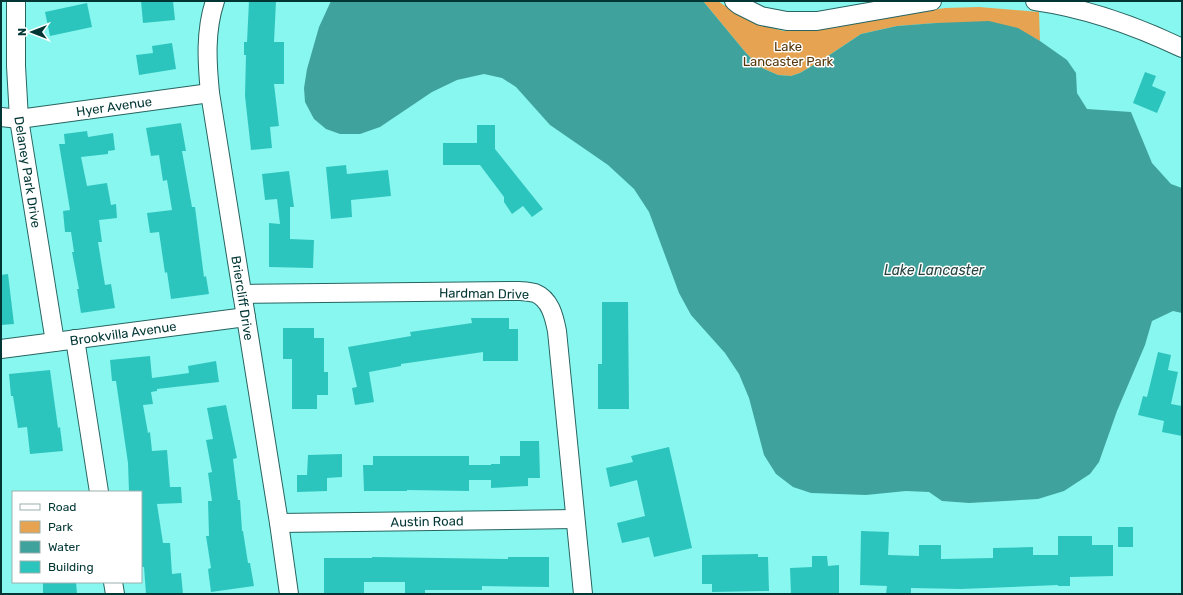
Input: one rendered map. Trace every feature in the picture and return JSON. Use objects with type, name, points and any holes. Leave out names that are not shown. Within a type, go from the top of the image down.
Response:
[{"type":"street","name":"Delaney Park Drive","points":[[16,1],[16,66],[19,119],[56,342]]},
{"type":"street","name":"Briercliff Drive","points":[[215,1],[208,36],[210,93],[280,523],[289,594]]},
{"type":"street","points":[[734,1],[738,5],[761,16],[787,21],[817,21],[932,1]]},
{"type":"street","points":[[1035,1],[1088,12],[1168,41],[1182,48]]},
{"type":"street","name":"Hyer Avenue","points":[[1,116],[19,119],[210,93]]},
{"type":"street","name":"Hardman Drive","points":[[242,294],[519,291],[534,293],[545,299],[553,313],[557,331],[583,594]]},
{"type":"street","name":"Brookvilla Avenue","points":[[1,349],[246,317]]},
{"type":"street","points":[[75,339],[99,491]]},
{"type":"street","name":"Austin Road","points":[[280,523],[575,519]]},
{"type":"street","points":[[113,583],[114,594]]},
{"type":"green space","name":"Lake Lancaster Park","points":[[703,1],[718,1],[738,15],[760,25],[784,31],[838,27],[945,8],[979,7],[1039,12],[1040,41],[1035,38],[936,23],[897,26],[861,34],[800,73],[791,76],[778,75],[760,67],[746,53]]},
{"type":"water","name":"Lake Lancaster","points":[[331,1],[703,1],[746,53],[760,67],[778,75],[791,76],[800,73],[822,60],[861,34],[897,26],[989,21],[1018,28],[1067,60],[1076,73],[1077,93],[1087,109],[1131,112],[1152,163],[1171,184],[1182,188],[1182,313],[1173,311],[1152,321],[1145,345],[1117,411],[1099,462],[1090,474],[1064,491],[1038,499],[969,503],[942,501],[929,492],[906,491],[866,495],[811,493],[793,487],[776,474],[764,455],[749,398],[739,374],[725,353],[691,315],[679,293],[649,212],[634,189],[608,165],[550,125],[516,87],[502,78],[484,74],[457,80],[432,92],[380,127],[360,134],[340,134],[326,129],[314,119],[305,102],[304,88],[307,69],[319,27]]},
{"type":"building","points":[[141,1],[173,1],[175,20],[143,23]]},
{"type":"building","points":[[249,1],[276,1],[274,42],[284,42],[284,84],[274,84],[279,126],[270,127],[272,148],[251,150],[245,96],[246,55],[244,55],[244,42],[247,42]]},
{"type":"building","points":[[87,3],[92,27],[50,36],[45,12]]},
{"type":"building","points":[[172,43],[176,69],[139,75],[136,55],[153,53],[152,46]]},
{"type":"building","points":[[1145,72],[1156,76],[1152,86],[1166,92],[1157,113],[1133,103]]},
{"type":"building","points":[[181,123],[186,151],[182,151],[192,207],[195,207],[204,277],[206,276],[209,294],[171,299],[167,272],[165,273],[159,232],[150,233],[147,213],[172,210],[167,180],[163,181],[159,155],[151,156],[146,128]]},
{"type":"building","points":[[477,125],[495,125],[495,149],[543,209],[532,217],[523,206],[512,214],[504,202],[504,197],[480,165],[443,165],[443,143],[477,143]]},
{"type":"building","points":[[87,131],[88,137],[113,133],[115,150],[108,151],[108,154],[81,157],[87,186],[107,183],[111,205],[116,204],[117,218],[99,220],[102,242],[98,242],[105,285],[111,284],[115,308],[81,313],[77,289],[79,289],[72,252],[74,252],[71,232],[65,232],[63,211],[70,210],[59,144],[65,144],[64,134]]},
{"type":"building","points":[[346,165],[347,174],[388,170],[391,196],[351,200],[352,217],[331,219],[326,167]]},
{"type":"building","points":[[289,171],[294,207],[290,207],[290,239],[314,240],[313,268],[269,267],[269,223],[280,224],[277,199],[265,200],[262,174]]},
{"type":"building","points":[[8,274],[14,324],[1,325],[1,275]]},
{"type":"building","points":[[602,302],[628,302],[629,409],[598,409],[598,364],[602,364]]},
{"type":"building","points":[[471,318],[509,318],[509,329],[518,329],[518,361],[483,361],[483,352],[401,364],[401,366],[369,372],[374,402],[355,405],[352,388],[357,387],[348,347],[411,336],[410,332],[472,323]]},
{"type":"building","points":[[283,328],[314,328],[314,338],[324,338],[324,372],[328,372],[328,395],[317,395],[317,409],[292,409],[292,359],[283,359]]},
{"type":"building","points":[[1158,352],[1171,355],[1168,370],[1178,372],[1171,404],[1182,406],[1182,436],[1162,432],[1164,421],[1138,415],[1143,396],[1147,397]]},
{"type":"building","points":[[150,356],[152,378],[189,373],[188,366],[216,361],[219,382],[157,389],[157,391],[151,392],[153,404],[143,405],[148,433],[150,432],[152,451],[167,450],[170,487],[181,487],[182,503],[157,504],[163,543],[170,543],[172,574],[181,573],[183,594],[146,594],[144,567],[142,567],[142,491],[129,491],[128,463],[116,381],[112,381],[110,360]]},
{"type":"building","points":[[50,370],[58,428],[60,427],[63,451],[30,454],[27,427],[18,428],[13,396],[11,396],[9,374]]},
{"type":"building","points":[[226,405],[237,458],[233,459],[238,500],[240,500],[242,531],[254,586],[211,592],[208,569],[211,568],[206,536],[209,536],[208,501],[212,501],[208,473],[212,472],[206,440],[213,439],[207,408]]},
{"type":"building","points":[[520,441],[539,441],[540,478],[528,478],[528,486],[491,488],[491,480],[469,480],[469,491],[364,491],[363,465],[373,465],[373,456],[469,456],[469,465],[491,465],[500,464],[500,456],[520,456]]},
{"type":"building","points":[[669,447],[692,548],[654,557],[649,537],[622,543],[617,523],[645,516],[637,480],[610,487],[606,468],[633,462],[631,456]]},
{"type":"building","points":[[342,454],[342,477],[327,478],[327,491],[297,492],[297,475],[307,475],[308,455]]},
{"type":"building","points":[[1118,527],[1133,527],[1133,547],[1118,547]]},
{"type":"building","points":[[861,531],[889,532],[888,555],[919,556],[919,545],[941,545],[941,559],[993,558],[993,548],[1033,547],[1033,555],[1058,555],[1058,536],[1092,536],[1092,545],[1113,545],[1113,576],[1070,577],[1070,586],[1058,585],[961,589],[911,588],[911,594],[886,594],[887,586],[860,585]]},
{"type":"building","points":[[758,554],[758,557],[768,557],[769,591],[712,592],[712,584],[702,584],[702,555]]},
{"type":"building","points":[[812,556],[827,556],[828,566],[839,565],[839,593],[791,594],[790,568],[812,567]]},
{"type":"building","points":[[372,557],[508,559],[508,557],[549,557],[549,587],[482,586],[482,590],[425,590],[425,594],[405,594],[405,582],[364,582],[364,594],[324,594],[324,558]]},
{"type":"building","points":[[43,583],[76,583],[77,594],[43,594]]}]
